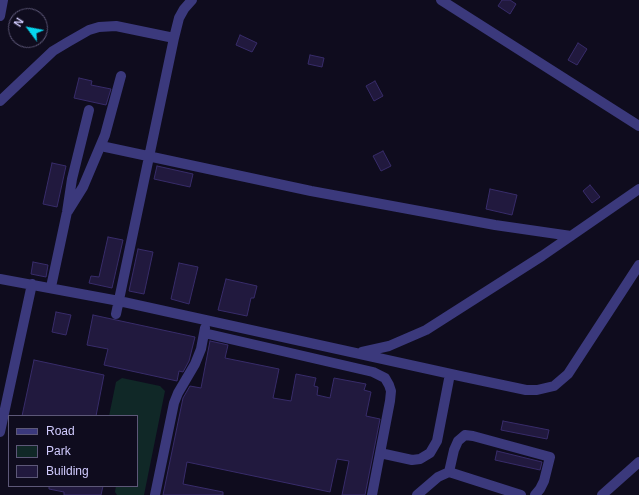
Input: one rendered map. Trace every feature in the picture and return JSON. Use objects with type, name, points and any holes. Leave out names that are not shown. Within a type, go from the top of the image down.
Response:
[{"type":"street","points":[[0,16],[3,0]]},
{"type":"street","points":[[116,314],[174,38],[179,18],[184,9],[192,0]]},
{"type":"street","points":[[441,0],[639,126]]},
{"type":"street","points":[[0,101],[54,51],[89,30],[99,27],[116,26],[174,38]]},
{"type":"street","points":[[67,212],[83,187],[100,146],[122,76]]},
{"type":"street","points":[[51,287],[67,212],[73,172],[89,110]]},
{"type":"street","points":[[100,146],[311,191],[495,225],[571,236]]},
{"type":"street","points":[[352,353],[389,346],[420,334],[571,236],[639,189]]},
{"type":"street","points":[[0,279],[51,287],[119,301],[352,353],[529,390],[545,389],[554,386],[571,371],[639,265]]},
{"type":"street","points":[[0,432],[32,284]]},
{"type":"street","points":[[155,495],[175,400],[195,364],[207,320]]},
{"type":"street","points":[[204,334],[373,372],[382,376],[389,385],[391,396],[372,495]]},
{"type":"street","points":[[380,453],[412,460],[420,459],[430,453],[436,445],[450,374]]},
{"type":"street","points":[[449,472],[454,450],[458,441],[465,435],[473,436],[550,457],[544,481],[535,495]]},
{"type":"street","points":[[602,495],[639,462]]},
{"type":"street","points":[[418,495],[438,477],[449,472],[522,495]]},
{"type":"green space","points":[[122,378],[160,386],[165,391],[144,495],[117,495],[115,492],[116,487],[138,487],[138,415],[109,415],[116,382]]},
{"type":"building","points":[[502,0],[510,0],[516,4],[510,14],[498,6]]},
{"type":"building","points":[[240,35],[257,43],[252,52],[236,45]]},
{"type":"building","points":[[578,43],[587,49],[577,65],[568,60]]},
{"type":"building","points":[[310,55],[324,58],[322,67],[308,64]]},
{"type":"building","points":[[79,78],[92,81],[91,85],[111,89],[106,105],[74,98]]},
{"type":"building","points":[[375,81],[383,96],[374,101],[366,86]]},
{"type":"building","points":[[383,151],[391,166],[381,171],[373,156]]},
{"type":"building","points":[[52,163],[66,166],[57,207],[43,204]]},
{"type":"building","points":[[157,166],[193,174],[190,187],[154,179]]},
{"type":"building","points":[[590,185],[600,197],[592,203],[583,191]]},
{"type":"building","points":[[490,189],[517,195],[512,215],[486,209]]},
{"type":"building","points":[[108,237],[123,240],[112,288],[89,283],[91,276],[99,277]]},
{"type":"building","points":[[138,249],[153,252],[144,294],[129,291]]},
{"type":"building","points":[[33,262],[48,265],[46,277],[31,274]]},
{"type":"building","points":[[179,263],[198,267],[189,304],[171,299]]},
{"type":"building","points":[[226,279],[257,286],[254,298],[251,298],[247,316],[218,310]]},
{"type":"building","points":[[56,312],[71,315],[66,335],[52,332]]},
{"type":"building","points":[[93,315],[195,337],[189,361],[183,372],[179,371],[177,381],[104,365],[108,349],[87,345]]},
{"type":"building","points":[[210,341],[228,345],[225,358],[279,369],[273,398],[291,401],[296,374],[316,378],[314,386],[318,387],[317,395],[330,398],[334,378],[366,384],[364,390],[371,392],[366,416],[380,419],[365,495],[342,495],[349,461],[337,459],[330,492],[187,462],[183,484],[223,492],[223,495],[163,495],[183,398],[190,386],[201,388]]},
{"type":"building","points":[[34,360],[104,375],[96,415],[22,415]]},
{"type":"building","points":[[503,421],[549,430],[547,439],[501,430]]},
{"type":"building","points":[[497,451],[542,462],[540,470],[495,460]]},
{"type":"building","points":[[49,487],[103,487],[101,495],[64,495],[64,492],[49,489]]}]
